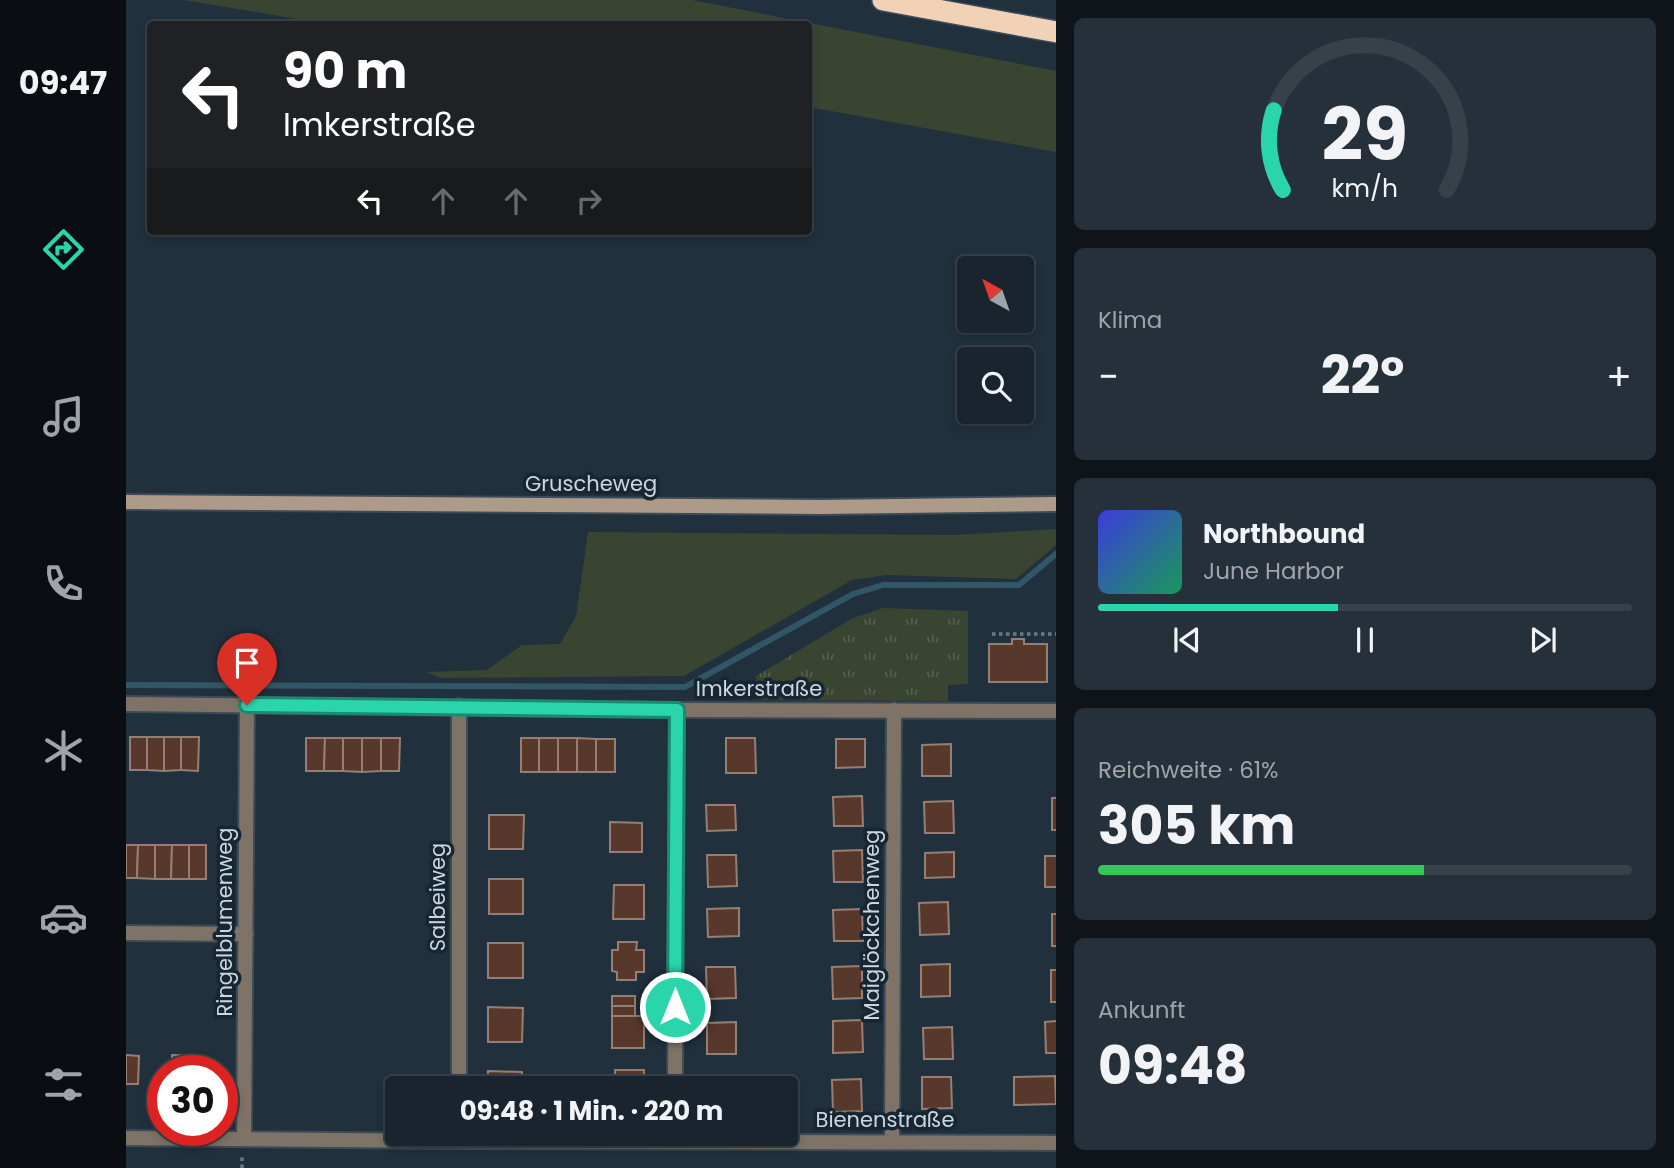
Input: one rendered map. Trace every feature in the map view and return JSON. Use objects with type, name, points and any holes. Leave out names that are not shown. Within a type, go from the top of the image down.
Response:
[{"type":"highway","points":[[883,0],[1056,32]]},
{"type":"street","name":"Gruscheweg","points":[[126,502],[820,507],[1056,504]]},
{"type":"street","name":"Imkerstraße","points":[[126,704],[1056,711]]},
{"type":"street","name":"Ringelblumenweg","points":[[244,1139],[247,705]]},
{"type":"street","name":"Salbeiweg","points":[[459,1076],[460,706]]},
{"type":"street","points":[[675,1076],[677,710]]},
{"type":"street","name":"Maiglöckchenweg","points":[[892,1141],[894,710]]},
{"type":"street","points":[[126,933],[246,933]]},
{"type":"street","name":"Bienenstraße","points":[[126,1138],[385,1138]]},
{"type":"street","name":"Bienenstraße","points":[[798,1139],[1056,1143]]},
{"type":"path","points":[[992,634],[1056,634]]},
{"type":"green space","points":[[184,0],[692,0],[800,21],[309,21]]},
{"type":"green space","points":[[812,23],[1056,71],[1056,152],[812,108]]},
{"type":"green space","points":[[1056,529],[1056,545],[1016,579],[887,575],[852,580],[684,676],[440,678],[427,672],[487,670],[522,645],[560,644],[576,616],[588,532],[955,535]]},
{"type":"green space","points":[[883,608],[968,611],[968,684],[948,685],[948,701],[756,700],[756,676],[853,618]]},
{"type":"building","points":[[1012,639],[1024,639],[1024,644],[1047,644],[1047,682],[989,682],[989,644],[1012,644]]},
{"type":"building","points":[[130,737],[147,737],[147,770],[130,770]]},
{"type":"building","points":[[147,737],[164,737],[164,771],[147,770]]},
{"type":"building","points":[[164,737],[181,737],[181,770],[164,771]]},
{"type":"building","points":[[181,737],[199,737],[198,771],[181,770]]},
{"type":"building","points":[[306,738],[325,738],[324,771],[306,771]]},
{"type":"building","points":[[325,738],[343,738],[343,771],[324,771]]},
{"type":"building","points":[[343,738],[362,738],[362,772],[343,771]]},
{"type":"building","points":[[362,738],[381,738],[381,771],[362,772]]},
{"type":"building","points":[[381,738],[400,738],[399,771],[381,771]]},
{"type":"building","points":[[521,738],[539,738],[539,772],[521,772]]},
{"type":"building","points":[[539,738],[558,738],[558,772],[539,772]]},
{"type":"building","points":[[558,738],[577,738],[577,772],[558,772]]},
{"type":"building","points":[[577,738],[596,739],[596,772],[577,772]]},
{"type":"building","points":[[726,738],[755,738],[756,773],[726,773]]},
{"type":"building","points":[[596,739],[615,739],[615,772],[596,772]]},
{"type":"building","points":[[836,739],[865,739],[865,767],[836,768]]},
{"type":"building","points":[[951,744],[951,776],[922,776],[922,745]]},
{"type":"building","points":[[862,796],[863,826],[834,826],[833,797]]},
{"type":"building","points":[[1052,798],[1056,798],[1056,830],[1052,830]]},
{"type":"building","points":[[953,801],[954,833],[925,833],[924,802]]},
{"type":"building","points":[[706,805],[735,805],[736,830],[707,831]]},
{"type":"building","points":[[489,815],[524,815],[523,849],[489,849]]},
{"type":"building","points":[[610,822],[642,823],[642,852],[610,852]]},
{"type":"building","points":[[126,845],[138,845],[137,878],[126,878]]},
{"type":"building","points":[[138,845],[155,845],[155,879],[137,878]]},
{"type":"building","points":[[155,845],[172,845],[171,879],[155,879]]},
{"type":"building","points":[[172,845],[189,845],[189,879],[171,879]]},
{"type":"building","points":[[189,845],[206,845],[206,879],[189,879]]},
{"type":"building","points":[[862,850],[863,882],[834,882],[833,851]]},
{"type":"building","points":[[954,852],[954,877],[925,878],[925,853]]},
{"type":"building","points":[[707,855],[736,855],[737,886],[708,887]]},
{"type":"building","points":[[1045,856],[1056,856],[1056,887],[1045,887]]},
{"type":"building","points":[[489,879],[523,879],[523,914],[489,914]]},
{"type":"building","points":[[614,885],[644,885],[644,919],[613,919]]},
{"type":"building","points":[[948,902],[949,934],[920,935],[919,903]]},
{"type":"building","points":[[739,908],[739,936],[708,937],[707,909]]},
{"type":"building","points":[[862,909],[863,941],[834,941],[833,910]]},
{"type":"building","points":[[1052,914],[1056,914],[1056,946],[1052,946]]},
{"type":"building","points":[[618,942],[637,942],[636,950],[644,950],[644,972],[636,972],[636,980],[617,980],[617,972],[612,971],[612,950],[618,950]]},
{"type":"building","points":[[488,943],[523,943],[523,978],[488,978]]},
{"type":"building","points":[[950,964],[950,996],[921,997],[921,965]]},
{"type":"building","points":[[862,966],[862,998],[833,999],[832,967]]},
{"type":"building","points":[[706,967],[735,967],[736,998],[707,999]]},
{"type":"building","points":[[1051,970],[1056,970],[1056,1002],[1051,1002]]},
{"type":"building","points":[[612,996],[635,996],[635,1006],[612,1006]]},
{"type":"building","points":[[612,1006],[635,1006],[635,1016],[612,1016]]},
{"type":"building","points":[[488,1007],[523,1008],[522,1042],[488,1042]]},
{"type":"building","points":[[612,1016],[644,1016],[644,1048],[612,1048]]},
{"type":"building","points":[[862,1020],[863,1052],[833,1053],[833,1021]]},
{"type":"building","points":[[1056,1021],[1056,1053],[1046,1053],[1045,1022]]},
{"type":"building","points":[[736,1022],[736,1054],[707,1054],[707,1023]]},
{"type":"building","points":[[952,1027],[953,1059],[924,1059],[923,1028]]},
{"type":"building","points":[[126,1055],[139,1056],[138,1084],[126,1084]]},
{"type":"building","points":[[615,1070],[644,1070],[644,1076],[615,1076]]},
{"type":"building","points":[[488,1071],[522,1072],[522,1076],[488,1076]]},
{"type":"building","points":[[1055,1076],[1056,1104],[1014,1105],[1014,1077]]},
{"type":"building","points":[[922,1077],[951,1077],[952,1108],[922,1109]]},
{"type":"building","points":[[861,1079],[862,1111],[833,1112],[832,1080]]},
{"type":"waterway","points":[[126,685],[685,687],[853,594],[883,585],[1019,585],[1056,554]]},
{"type":"route","points":[[247,705],[677,710],[675,1007]]}]
